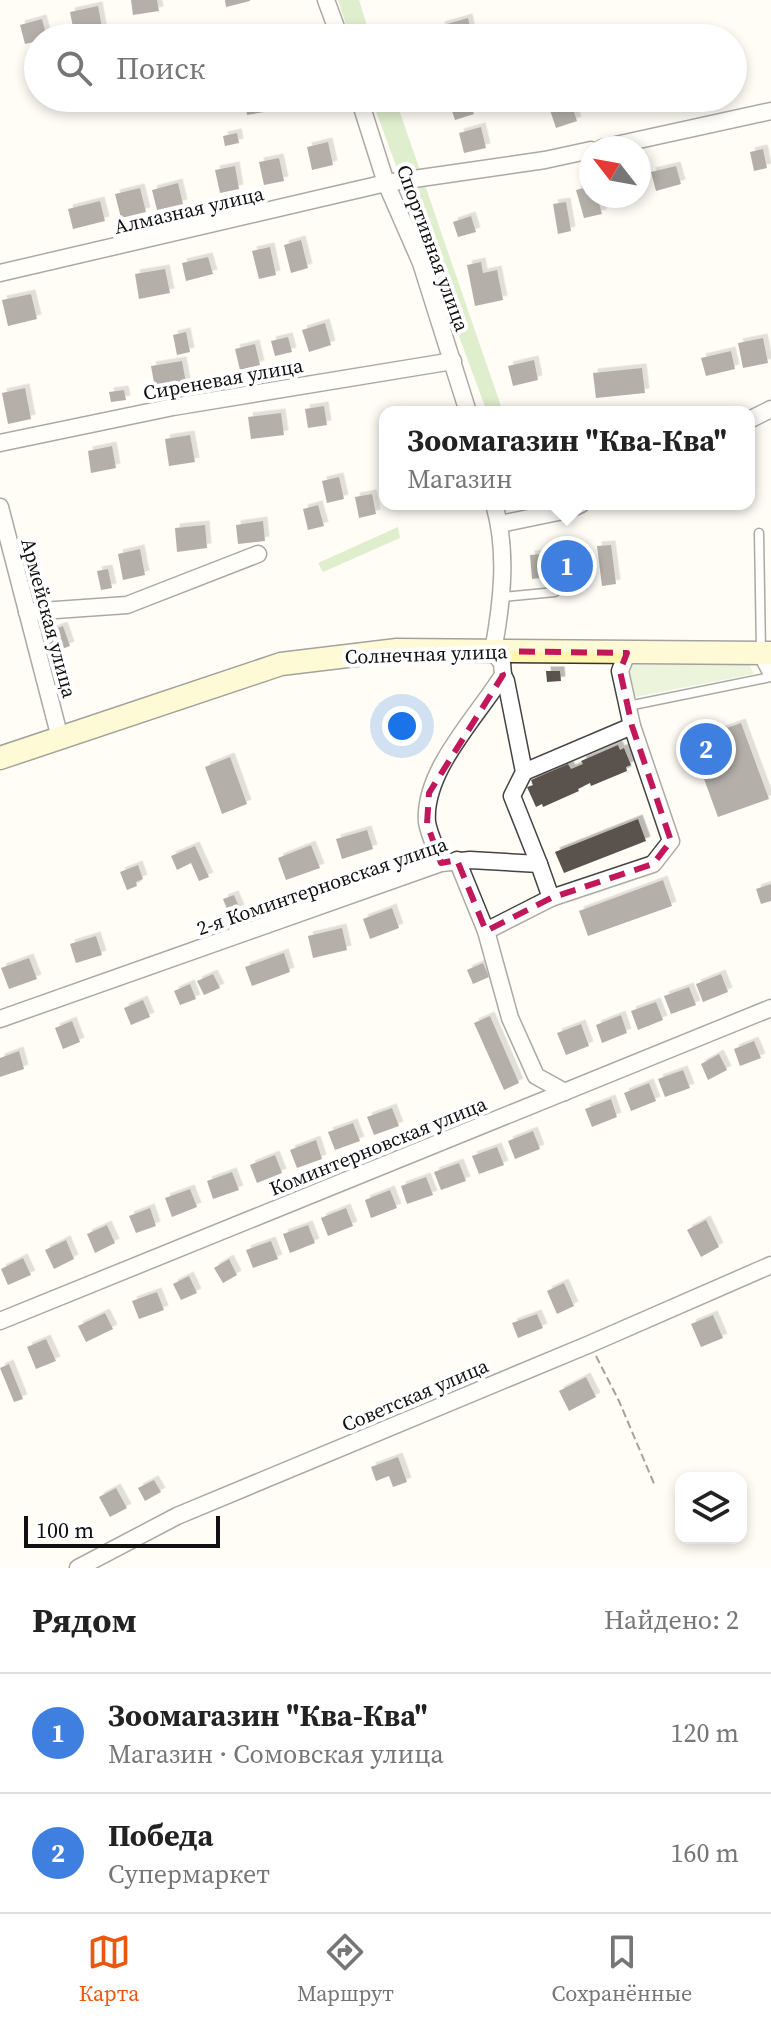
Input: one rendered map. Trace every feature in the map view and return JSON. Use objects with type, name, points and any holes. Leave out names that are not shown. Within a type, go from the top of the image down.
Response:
[{"type":"street","points":[[326,0],[335,24]]},
{"type":"street","points":[[651,137],[771,111]]},
{"type":"street","name":"Спортивная улица","points":[[363,112],[386,183],[421,263],[466,406]]},
{"type":"street","name":"Алмазная улица","points":[[0,273],[386,183],[579,153]]},
{"type":"street","name":"Сиреневая улица","points":[[0,443],[173,407],[453,361]]},
{"type":"street","name":"Армейская улица","points":[[0,507],[60,738]]},
{"type":"street","points":[[496,510],[500,524],[502,597],[493,651],[502,663],[524,772],[512,796],[551,898]]},
{"type":"street","points":[[500,524],[568,510]]},
{"type":"street","points":[[27,612],[127,605],[258,554]]},
{"type":"street","name":"Солнечная улица","points":[[0,758],[281,664],[397,650],[627,653],[769,664]]},
{"type":"street","points":[[486,931],[551,898],[653,864],[671,841],[627,707],[620,671],[627,653]]},
{"type":"street","points":[[503,675],[453,747],[429,793],[427,824],[486,931],[510,1018],[536,1076],[565,1092]]},
{"type":"street","points":[[524,772],[632,726]]},
{"type":"street","name":"2-я Коминтерновская улица","points":[[0,1019],[449,861],[539,864]]},
{"type":"street","name":"Коминтерновская улица","points":[[0,1321],[771,1008]]},
{"type":"street","name":"Советская улица","points":[[78,1568],[177,1516],[771,1265]]},
{"type":"lane","points":[[627,707],[769,664],[759,533]]},
{"type":"lane","points":[[502,597],[555,592]]},
{"type":"path","points":[[590,1344],[619,1401],[655,1486]]},
{"type":"highlighted area","points":[[493,651],[627,653],[620,671],[632,726],[671,841],[653,864],[551,898],[486,931],[457,860],[441,863],[427,824],[429,793],[503,675]]},
{"type":"green space","points":[[338,0],[359,0],[366,24],[346,24]]},
{"type":"green space","points":[[376,112],[400,112],[501,406],[485,406]]},
{"type":"green space","points":[[398,527],[400,538],[323,572],[318,563]]},
{"type":"green space","points":[[632,661],[748,662],[754,674],[635,697],[629,682]]},
{"type":"building","points":[[131,0],[157,0],[159,11],[133,15]]},
{"type":"building","points":[[225,0],[250,0],[250,1],[226,7]]},
{"type":"building","points":[[98,6],[101,24],[72,24],[70,12]]},
{"type":"building","points":[[468,18],[469,24],[447,24]]},
{"type":"building","points":[[42,19],[43,24],[24,24],[24,40],[20,25]]},
{"type":"building","points":[[452,112],[474,114],[455,120]]},
{"type":"building","points":[[551,112],[574,112],[577,121],[556,128]]},
{"type":"building","points":[[481,127],[486,148],[464,153],[459,133]]},
{"type":"building","points":[[237,133],[239,143],[225,146],[223,136]]},
{"type":"building","points":[[328,142],[333,165],[312,170],[307,147]]},
{"type":"building","points":[[763,149],[767,168],[754,171],[750,152]]},
{"type":"building","points":[[279,158],[284,181],[264,185],[259,162]]},
{"type":"building","points":[[235,166],[239,189],[220,193],[215,170]]},
{"type":"building","points":[[676,166],[681,184],[656,191],[651,172]]},
{"type":"building","points":[[178,183],[183,204],[157,210],[152,190]]},
{"type":"building","points":[[140,188],[146,212],[121,218],[115,194]]},
{"type":"building","points":[[100,201],[105,221],[73,229],[68,209]]},
{"type":"building","points":[[566,202],[571,231],[558,234],[553,204]]},
{"type":"building","points":[[581,208],[600,208],[602,214],[584,218]]},
{"type":"building","points":[[471,216],[476,232],[458,237],[453,222]]},
{"type":"building","points":[[301,240],[308,268],[291,273],[284,245]]},
{"type":"building","points":[[270,247],[276,275],[259,279],[252,251]]},
{"type":"building","points":[[208,257],[213,274],[186,281],[182,263]]},
{"type":"building","points":[[481,262],[483,273],[497,270],[503,300],[475,306],[467,265]]},
{"type":"building","points":[[165,269],[170,293],[139,299],[135,274]]},
{"type":"building","points":[[31,294],[37,319],[8,326],[2,300]]},
{"type":"building","points":[[325,323],[331,345],[309,352],[302,330]]},
{"type":"building","points":[[186,332],[190,352],[177,355],[173,335]]},
{"type":"building","points":[[288,337],[292,352],[275,356],[271,341]]},
{"type":"building","points":[[763,338],[768,363],[743,368],[738,343]]},
{"type":"building","points":[[255,344],[260,365],[240,370],[235,349]]},
{"type":"building","points":[[731,351],[735,369],[706,376],[701,358]]},
{"type":"building","points":[[534,360],[538,380],[513,386],[508,366]]},
{"type":"building","points":[[182,361],[186,383],[155,388],[151,366]]},
{"type":"building","points":[[642,368],[645,393],[596,398],[593,373]]},
{"type":"building","points":[[25,388],[31,419],[8,424],[2,393]]},
{"type":"building","points":[[124,390],[126,400],[111,402],[109,392]]},
{"type":"building","points":[[324,406],[327,425],[308,428],[305,409]]},
{"type":"building","points":[[281,413],[284,435],[251,439],[248,417]]},
{"type":"building","points":[[190,435],[195,462],[169,466],[165,439]]},
{"type":"building","points":[[112,446],[116,468],[91,473],[88,451]]},
{"type":"building","points":[[339,477],[344,499],[327,503],[322,481]]},
{"type":"building","points":[[372,494],[376,514],[359,518],[355,497]]},
{"type":"building","points":[[318,505],[324,526],[308,530],[303,509]]},
{"type":"building","points":[[263,521],[265,541],[238,544],[236,525]]},
{"type":"building","points":[[205,525],[207,548],[177,552],[175,528]]},
{"type":"building","points":[[611,545],[616,584],[602,586],[597,546]]},
{"type":"building","points":[[140,549],[145,575],[123,580],[118,554]]},
{"type":"building","points":[[585,550],[589,583],[569,585],[568,575],[532,579],[530,555]]},
{"type":"building","points":[[108,569],[112,588],[101,590],[97,571]]},
{"type":"building","points":[[63,626],[70,646],[51,653],[44,633]]},
{"type":"building","points":[[546,671],[560,671],[561,681],[547,682]]},
{"type":"building","points":[[741,723],[769,799],[718,817],[690,741]]},
{"type":"building","points":[[618,745],[620,750],[624,748],[631,765],[626,767],[627,771],[591,786],[590,783],[543,807],[542,804],[536,807],[527,787],[533,785],[531,780],[568,764],[571,769],[583,764],[581,761]]},
{"type":"building","points":[[230,757],[247,804],[222,814],[205,767]]},
{"type":"building","points":[[638,819],[646,841],[564,873],[555,852]]},
{"type":"building","points":[[367,830],[373,849],[342,859],[336,839]]},
{"type":"building","points":[[311,845],[320,868],[286,880],[278,858]]},
{"type":"building","points":[[195,846],[209,877],[199,881],[191,863],[177,870],[171,856]]},
{"type":"building","points":[[138,865],[143,879],[127,890],[120,872]]},
{"type":"building","points":[[663,880],[672,906],[588,936],[579,911]]},
{"type":"building","points":[[771,884],[771,901],[761,904],[756,889]]},
{"type":"building","points":[[234,895],[240,909],[229,914],[223,899]]},
{"type":"building","points":[[392,908],[399,928],[370,939],[363,919]]},
{"type":"building","points":[[342,928],[347,950],[313,958],[308,936]]},
{"type":"building","points":[[96,936],[102,955],[76,963],[70,944]]},
{"type":"building","points":[[284,953],[290,972],[252,986],[245,967]]},
{"type":"building","points":[[29,958],[37,979],[9,989],[1,968]]},
{"type":"building","points":[[483,963],[489,977],[473,984],[467,970]]},
{"type":"building","points":[[213,974],[220,988],[204,995],[197,981]]},
{"type":"building","points":[[721,974],[728,992],[703,1002],[696,984]]},
{"type":"building","points":[[190,984],[196,999],[180,1005],[174,991]]},
{"type":"building","points":[[689,987],[696,1005],[671,1014],[664,996]]},
{"type":"building","points":[[143,1000],[150,1017],[131,1025],[124,1008]]},
{"type":"building","points":[[656,1002],[663,1020],[638,1030],[631,1011]]},
{"type":"building","points":[[621,1015],[627,1033],[602,1043],[596,1025]]},
{"type":"building","points":[[490,1016],[519,1083],[504,1090],[474,1023]]},
{"type":"building","points":[[72,1021],[80,1042],[63,1049],[55,1028]]},
{"type":"building","points":[[581,1024],[589,1046],[566,1055],[557,1033]]},
{"type":"building","points":[[754,1041],[761,1058],[740,1066],[734,1049]]},
{"type":"building","points":[[19,1051],[24,1069],[0,1077],[0,1058]]},
{"type":"building","points":[[719,1054],[727,1070],[708,1080],[701,1064]]},
{"type":"building","points":[[683,1070],[690,1088],[665,1097],[658,1079]]},
{"type":"building","points":[[649,1083],[656,1101],[631,1111],[624,1093]]},
{"type":"building","points":[[611,1099],[617,1117],[592,1127],[585,1109]]},
{"type":"building","points":[[392,1108],[399,1126],[374,1135],[367,1117]]},
{"type":"building","points":[[353,1123],[360,1141],[335,1150],[328,1132]]},
{"type":"building","points":[[533,1131],[540,1149],[515,1159],[508,1141]]},
{"type":"building","points":[[316,1140],[322,1159],[297,1168],[290,1150]]},
{"type":"building","points":[[497,1147],[504,1165],[479,1174],[472,1156]]},
{"type":"building","points":[[275,1155],[282,1173],[257,1183],[250,1165]]},
{"type":"building","points":[[459,1163],[466,1181],[441,1190],[434,1172]]},
{"type":"building","points":[[232,1172],[239,1190],[213,1199],[207,1181]]},
{"type":"building","points":[[426,1177],[433,1195],[407,1204],[401,1186]]},
{"type":"building","points":[[190,1189],[197,1207],[172,1217],[165,1198]]},
{"type":"building","points":[[390,1190],[397,1208],[371,1218],[365,1200]]},
{"type":"building","points":[[150,1208],[156,1226],[136,1233],[129,1216]]},
{"type":"building","points":[[346,1208],[353,1226],[328,1236],[321,1218]]},
{"type":"building","points":[[706,1220],[719,1247],[701,1257],[687,1230]]},
{"type":"building","points":[[107,1225],[115,1243],[95,1253],[87,1234]]},
{"type":"building","points":[[308,1225],[315,1243],[290,1253],[283,1234]]},
{"type":"building","points":[[66,1240],[74,1259],[54,1269],[45,1250]]},
{"type":"building","points":[[271,1241],[278,1259],[253,1268],[246,1250]]},
{"type":"building","points":[[23,1258],[31,1275],[8,1285],[1,1269]]},
{"type":"building","points":[[229,1259],[237,1275],[223,1283],[214,1268]]},
{"type":"building","points":[[189,1276],[197,1293],[181,1300],[173,1284]]},
{"type":"building","points":[[564,1283],[574,1306],[557,1314],[547,1291]]},
{"type":"building","points":[[157,1292],[164,1310],[139,1319],[132,1301]]},
{"type":"building","points":[[105,1313],[113,1329],[86,1342],[78,1326]]},
{"type":"building","points":[[537,1314],[543,1328],[518,1338],[512,1323]]},
{"type":"building","points":[[713,1315],[723,1338],[701,1347],[691,1324]]},
{"type":"building","points":[[46,1339],[56,1361],[36,1369],[27,1347]]},
{"type":"building","points":[[9,1364],[23,1399],[14,1402],[0,1368]]},
{"type":"building","points":[[586,1377],[596,1397],[569,1411],[559,1391]]},
{"type":"building","points":[[398,1457],[407,1482],[393,1487],[389,1476],[376,1481],[371,1467]]},
{"type":"building","points":[[154,1480],[161,1492],[145,1501],[138,1488]]},
{"type":"building","points":[[116,1488],[127,1508],[110,1517],[99,1497]]},
{"type":"place","name":"Зоомагазин \"Ква-Ква\"","points":[[567,566]]},
{"type":"place","name":"Победа","points":[[706,749]]}]
